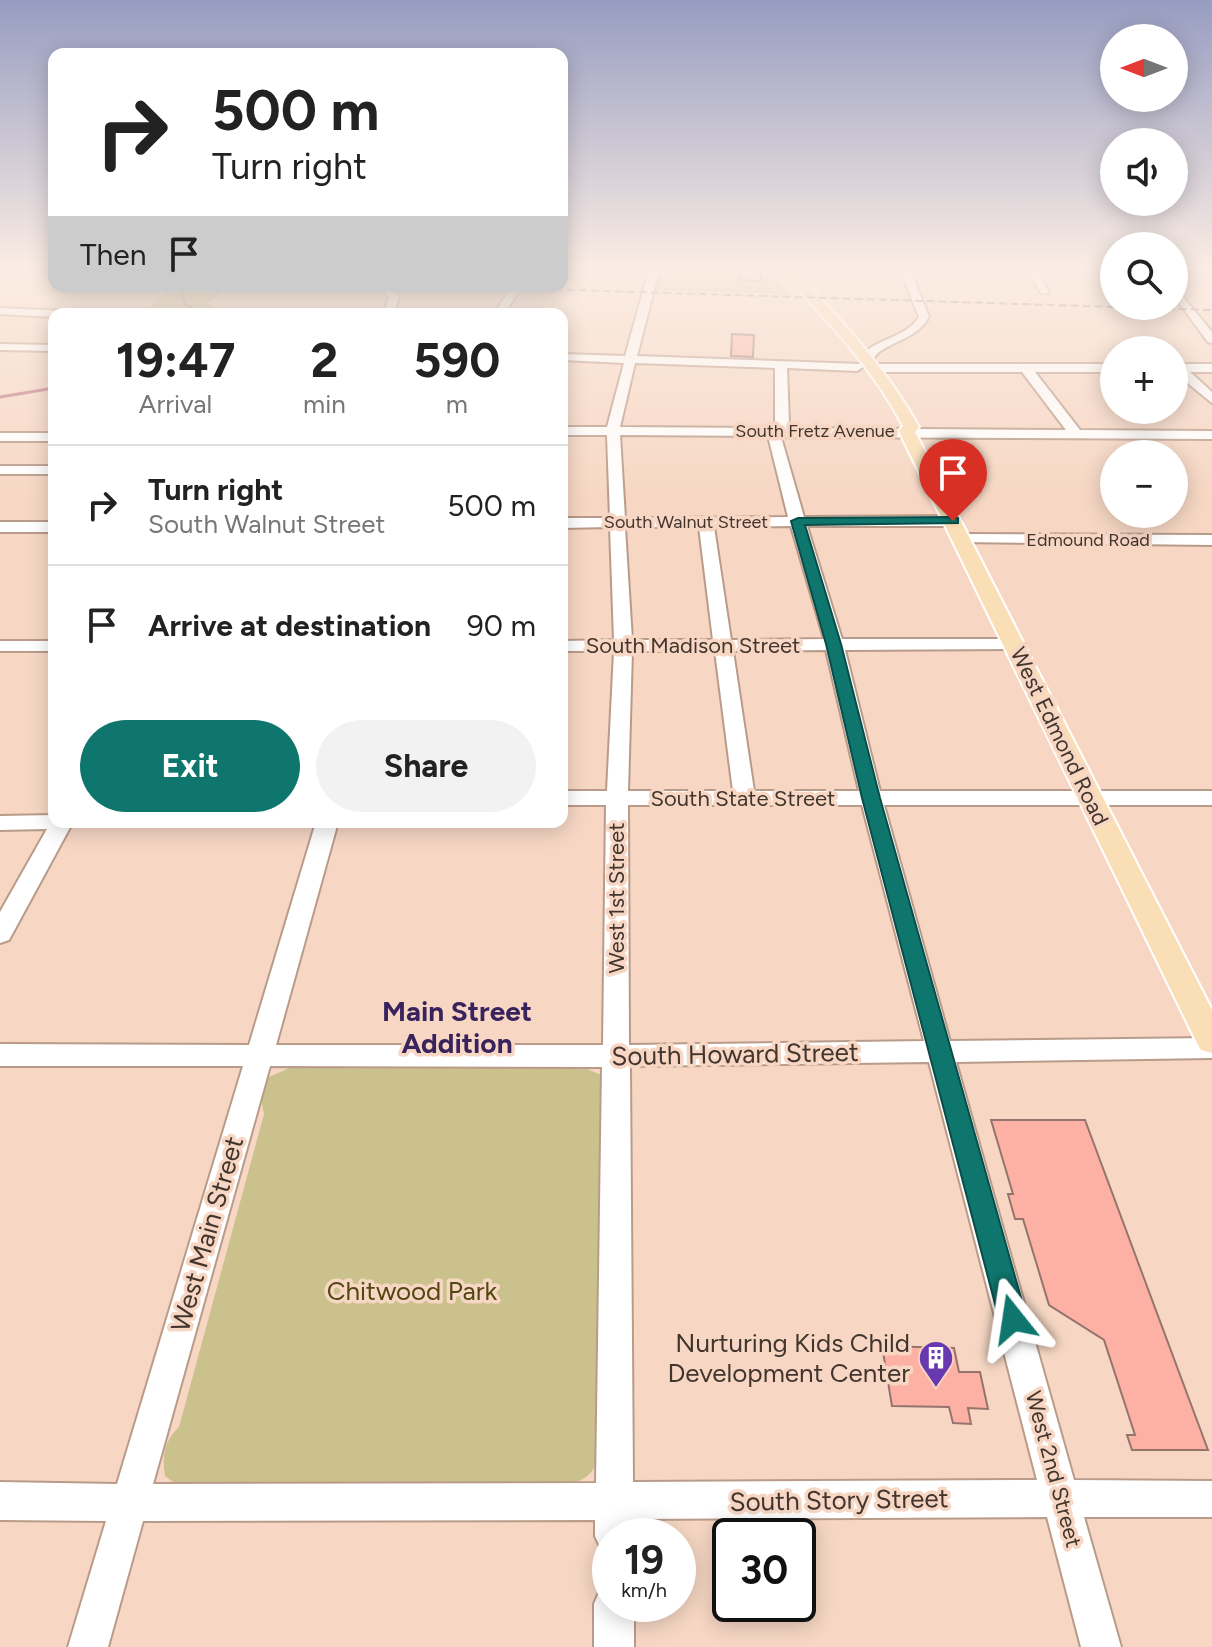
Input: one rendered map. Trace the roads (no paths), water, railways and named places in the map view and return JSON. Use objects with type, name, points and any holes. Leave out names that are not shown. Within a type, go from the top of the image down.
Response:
[{"type":"main road","name":"West Edmond Road","points":[[846,344],[867,365]]},
{"type":"main road","name":"West Edmond Road","points":[[852,344],[902,408],[911,427],[907,431],[1212,1041]]},
{"type":"street","name":"West 1st Street","points":[[614,1518],[617,798],[623,645],[615,523],[614,431],[634,344]]},
{"type":"street","points":[[867,365],[869,353],[885,344]]},
{"type":"street","points":[[0,347],[48,348]]},
{"type":"street","points":[[568,357],[781,364],[1100,368]]},
{"type":"street","name":"West 2nd Street","points":[[781,364],[782,423],[774,437],[776,450],[834,644],[871,798],[1101,1647]]},
{"type":"street","points":[[1025,367],[1076,434]]},
{"type":"street","points":[[1188,368],[1212,368]]},
{"type":"street","points":[[1188,378],[1212,399]]},
{"type":"street","name":"South Fretz Avenue","points":[[568,431],[1212,435]]},
{"type":"street","points":[[0,437],[48,437]]},
{"type":"street","points":[[0,470],[48,470]]},
{"type":"street","name":"South Walnut Street","points":[[568,523],[798,521],[958,530]]},
{"type":"street","points":[[706,523],[745,800]]},
{"type":"street","points":[[0,527],[48,527]]},
{"type":"street","name":"Edmound Road","points":[[958,530],[1212,540]]},
{"type":"street","name":"South Madison Street","points":[[568,646],[1016,644]]},
{"type":"street","points":[[0,646],[48,646]]},
{"type":"street","name":"South State Street","points":[[568,798],[1212,798]]},
{"type":"street","points":[[0,823],[48,822]]},
{"type":"street","points":[[0,934],[59,828]]},
{"type":"street","name":"West Main Street","points":[[88,1647],[325,828]]},
{"type":"street","name":"South Howard Street","points":[[0,1055],[615,1056],[1212,1048]]},
{"type":"street","name":"South Story Street","points":[[653,1518],[1062,1497],[1212,1499]]},
{"type":"street","name":"South Story Street","points":[[0,1501],[592,1519]]},
{"type":"street","points":[[614,1622],[614,1647]]},
{"type":"waterway","points":[[0,397],[48,389]]},
{"type":"place","name":"Nurturing Kids Child Development Center","points":[[936,1389]]},
{"type":"district","name":"Main Street Addition","points":[[457,1027]]},
{"type":"park label","name":"Chitwood Park","points":[[412,1291]]}]
